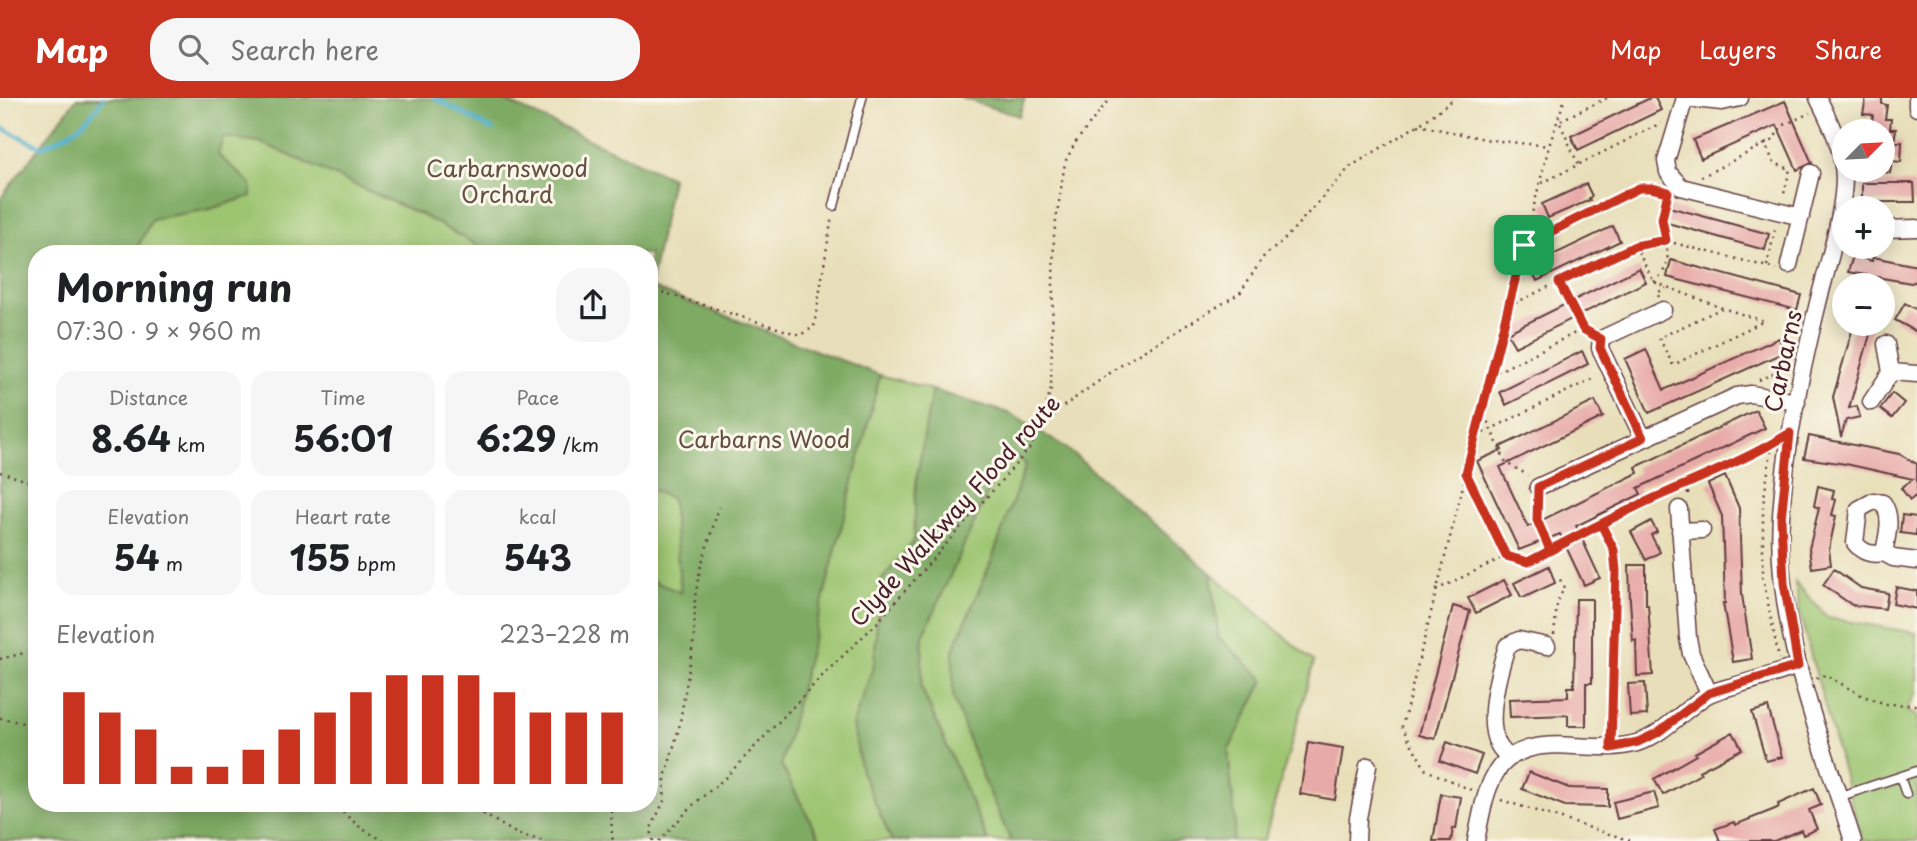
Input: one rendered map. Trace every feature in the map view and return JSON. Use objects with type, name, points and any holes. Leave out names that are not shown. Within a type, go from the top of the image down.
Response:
[{"type":"street","points":[[1740,98],[1722,102],[1684,103],[1666,161],[1668,172],[1681,187],[1801,217]]},
{"type":"street","points":[[1917,98],[1917,108]]},
{"type":"street","name":"Carbarns","points":[[1821,103],[1838,141],[1844,179],[1843,196]]},
{"type":"street","points":[[1784,267],[1801,217],[1811,173]]},
{"type":"street","points":[[1895,229],[1917,228]]},
{"type":"street","name":"Carbarns","points":[[1832,258],[1790,433],[1781,519],[1784,583],[1798,666],[1849,840]]},
{"type":"street","points":[[1643,438],[1600,348],[1601,339],[1664,310]]},
{"type":"street","points":[[1871,402],[1891,372],[1886,344]]},
{"type":"street","points":[[1891,372],[1917,374]]},
{"type":"street","points":[[1538,487],[1744,394],[1797,402]]},
{"type":"street","points":[[1679,509],[1690,654],[1709,693]]},
{"type":"street","points":[[1680,531],[1702,530]]},
{"type":"street","points":[[1884,552],[1893,558],[1917,561]]},
{"type":"street","points":[[1508,757],[1497,744],[1493,729],[1500,667],[1507,646],[1519,640],[1548,646]]},
{"type":"street","points":[[1476,841],[1485,795],[1500,766],[1508,757],[1546,744],[1611,748],[1638,742],[1657,733],[1709,693],[1798,666]]},
{"type":"street","points":[[1357,841],[1358,818],[1368,766]]},
{"type":"lane","points":[[834,206],[862,98]]},
{"type":"lane","points":[[1838,797],[1917,771]]},
{"type":"lane","points":[[1900,777],[1906,794]]},
{"type":"path","points":[[1038,432],[1051,388],[1054,234],[1065,162],[1075,143],[1110,98]]},
{"type":"path","name":"Clyde Walkway Flood route","points":[[659,841],[694,804],[725,778],[876,624],[1029,449],[1038,432],[1061,408],[1127,361],[1240,293],[1264,256],[1280,243],[1350,167],[1418,125],[1455,98]]},
{"type":"path","points":[[1564,98],[1549,146],[1402,727],[1426,770],[1485,795],[1632,841]]},
{"type":"path","points":[[1559,121],[1607,98]]},
{"type":"path","points":[[1540,184],[1684,103]]},
{"type":"path","points":[[1681,187],[1772,141],[1782,126],[1821,103]]},
{"type":"path","points":[[1559,121],[1578,164]]},
{"type":"path","points":[[1418,125],[1490,140],[1549,146]]},
{"type":"path","points":[[1765,144],[1774,163],[1790,169],[1766,266]]},
{"type":"path","points":[[1524,245],[1639,188],[1668,192],[1662,219],[1668,257],[1665,272],[1654,282]]},
{"type":"path","points":[[658,291],[800,335],[814,327],[834,206]]},
{"type":"path","points":[[1510,306],[1635,246],[1666,240]]},
{"type":"path","points":[[1674,243],[1766,266],[1784,267]]},
{"type":"path","points":[[1635,246],[1654,282],[1765,321],[1673,365],[1659,338],[1722,308]]},
{"type":"path","points":[[1559,282],[1583,329],[1601,339]]},
{"type":"path","points":[[1491,374],[1583,329]]},
{"type":"path","points":[[1759,380],[1806,359]]},
{"type":"path","points":[[1475,437],[1612,370]]},
{"type":"path","points":[[1482,410],[1506,463],[1525,472],[1538,487],[1537,520],[1550,550]]},
{"type":"path","points":[[1436,590],[1506,556],[1528,562],[1790,433]]},
{"type":"path","points":[[0,472],[28,481]]},
{"type":"path","points":[[1466,473],[1506,556]]},
{"type":"path","points":[[653,841],[651,828],[664,802],[665,778],[679,728],[694,638],[700,569],[719,506]]},
{"type":"path","points":[[1601,524],[1614,550],[1616,571],[1611,748]]},
{"type":"path","points":[[1548,646],[1554,644],[1557,603],[1564,587],[1558,575]]},
{"type":"path","points":[[0,659],[28,652]]},
{"type":"path","points":[[0,718],[28,724]]},
{"type":"path","points":[[342,812],[361,828],[384,841]]},
{"type":"path","points":[[482,812],[517,834],[544,841]]},
{"type":"path","points":[[611,812],[612,838],[615,841]]},
{"type":"path","points":[[1612,841],[1617,836]]},
{"type":"green space","name":"Carbarns Wood","points":[[77,98],[499,98],[672,178],[658,247],[658,245],[477,245],[424,216],[260,142],[223,137],[218,155],[251,184],[251,196],[210,209],[152,219],[139,245],[28,245],[28,812],[658,812],[658,583],[681,593],[672,499],[658,492],[658,290],[880,375],[781,765],[821,841],[0,841],[0,199]]},
{"type":"green space","points":[[961,98],[1025,98],[1019,116]]},
{"type":"green space","points":[[223,137],[260,142],[424,216],[477,245],[139,245],[152,219],[210,209],[251,196],[251,184],[218,155]]},
{"type":"green space","points":[[880,375],[932,390],[916,483],[914,541],[880,582],[874,664],[853,724],[861,771],[892,841],[821,841],[781,765]]},
{"type":"green space","points":[[932,390],[1011,414],[1066,448],[1211,573],[1218,637],[1264,680],[1228,751],[1235,823],[1233,841],[1011,841],[982,775],[953,697],[953,651],[991,562],[1026,464],[1007,449],[923,636],[921,687],[988,841],[892,841],[861,771],[853,724],[874,664],[880,582],[914,541],[916,483]]},
{"type":"green space","points":[[1007,449],[1026,464],[991,562],[953,651],[953,696],[982,775],[1011,841],[988,841],[921,687],[923,636]]},
{"type":"green space","points":[[658,492],[672,498],[681,594],[658,583]]},
{"type":"green space","points":[[1211,573],[1314,662],[1264,841],[1233,841],[1235,823],[1228,751],[1264,680],[1218,637]]},
{"type":"green space","points":[[1795,582],[1828,618],[1917,633],[1917,692],[1906,711],[1917,716],[1917,841],[1862,841],[1801,619]]},
{"type":"building","points":[[1655,98],[1661,110],[1578,150],[1571,136]]},
{"type":"building","points":[[1866,98],[1882,98],[1882,104],[1887,105],[1885,119],[1872,119],[1873,115],[1863,114]]},
{"type":"building","points":[[1785,101],[1812,163],[1797,170],[1777,125],[1701,159],[1693,140]]},
{"type":"building","points":[[1895,142],[1902,142],[1901,162],[1895,161]]},
{"type":"building","points":[[1862,183],[1914,183],[1915,202],[1895,202],[1895,196],[1862,196]]},
{"type":"building","points":[[1586,184],[1592,196],[1590,200],[1548,218],[1542,204]]},
{"type":"building","points":[[1669,207],[1769,234],[1765,250],[1664,222]]},
{"type":"building","points":[[1613,226],[1620,241],[1537,281],[1530,266]]},
{"type":"building","points":[[1852,259],[1883,259],[1917,266],[1917,281],[1911,283],[1895,280],[1895,273],[1848,272]]},
{"type":"building","points":[[1671,260],[1801,295],[1797,310],[1667,277]]},
{"type":"building","points":[[1639,268],[1646,282],[1515,347],[1507,333]]},
{"type":"building","points":[[1905,303],[1917,310],[1917,332],[1895,320]]},
{"type":"building","points":[[1851,336],[1870,336],[1849,408],[1857,406],[1860,417],[1846,420],[1841,437],[1833,397]]},
{"type":"building","points":[[1779,338],[1785,352],[1649,413],[1625,359],[1646,349],[1664,390]]},
{"type":"building","points":[[1582,351],[1588,364],[1506,405],[1500,392]]},
{"type":"building","points":[[1892,393],[1904,403],[1892,418],[1880,409]]},
{"type":"building","points":[[1595,401],[1603,417],[1500,467],[1528,527],[1638,473],[1636,467],[1756,410],[1765,428],[1638,488],[1641,494],[1576,526],[1600,578],[1584,585],[1560,534],[1519,550],[1477,461]]},
{"type":"building","points":[[1809,436],[1899,454],[1917,464],[1917,495],[1910,500],[1901,488],[1913,479],[1804,458]]},
{"type":"building","points":[[1725,476],[1739,508],[1742,595],[1752,659],[1733,662],[1723,603],[1722,516],[1708,484]]},
{"type":"building","points":[[1818,486],[1834,490],[1832,499],[1836,500],[1832,515],[1836,516],[1829,549],[1831,565],[1812,568],[1809,549],[1819,508],[1814,506]]},
{"type":"building","points":[[1902,515],[1917,517],[1916,535],[1900,533]]},
{"type":"building","points":[[1651,521],[1657,532],[1651,535],[1660,552],[1646,560],[1631,532]]},
{"type":"building","points":[[1629,565],[1646,565],[1646,604],[1653,675],[1637,676]]},
{"type":"building","points":[[1549,566],[1555,583],[1521,597],[1514,583]]},
{"type":"building","points":[[1834,569],[1861,588],[1888,593],[1885,609],[1852,605],[1823,585]]},
{"type":"building","points":[[1504,580],[1512,595],[1476,613],[1468,598]]},
{"type":"building","points":[[1896,587],[1917,591],[1917,609],[1893,604]]},
{"type":"building","points":[[1576,599],[1592,599],[1592,683],[1586,683],[1586,726],[1568,726],[1568,715],[1510,717],[1509,699],[1568,697],[1568,687],[1574,687]]},
{"type":"building","points":[[1453,606],[1470,611],[1435,739],[1419,735]]},
{"type":"building","points":[[1645,683],[1647,715],[1630,716],[1628,684]]},
{"type":"building","points":[[1768,707],[1782,757],[1766,761],[1752,712]]},
{"type":"building","points":[[1733,732],[1742,749],[1699,771],[1701,774],[1663,795],[1654,779]]},
{"type":"building","points":[[1308,742],[1343,748],[1335,800],[1300,794]]},
{"type":"building","points":[[1447,742],[1482,755],[1475,774],[1440,761]]},
{"type":"building","points":[[1529,772],[1569,788],[1608,789],[1608,807],[1565,806],[1522,789]]},
{"type":"building","points":[[1814,788],[1821,805],[1809,810],[1817,829],[1803,835],[1801,830],[1774,841],[1720,841],[1715,829],[1734,822],[1735,825],[1775,809],[1779,807],[1778,804]]},
{"type":"building","points":[[1654,792],[1659,808],[1617,819],[1613,802]]},
{"type":"building","points":[[1441,794],[1461,797],[1456,829],[1453,828],[1451,841],[1433,841]]},
{"type":"waterway","points":[[0,127],[41,147],[76,128],[91,115],[103,98]]},
{"type":"waterway","points":[[435,98],[493,130]]},
{"type":"route","points":[[1524,245],[1466,473],[1506,556],[1528,562],[1601,524],[1614,550],[1616,571],[1611,748],[1638,742],[1657,733],[1709,693],[1798,666],[1784,583],[1781,519],[1790,433],[1688,485],[1668,492],[1601,524],[1550,550],[1537,520],[1538,487],[1643,438],[1600,348],[1601,339],[1583,329],[1559,282],[1635,246],[1666,240],[1662,219],[1668,192],[1639,188],[1524,245]]},
{"type":"park label","name":"Carbarnswood Orchard","points":[[507,180]]}]
